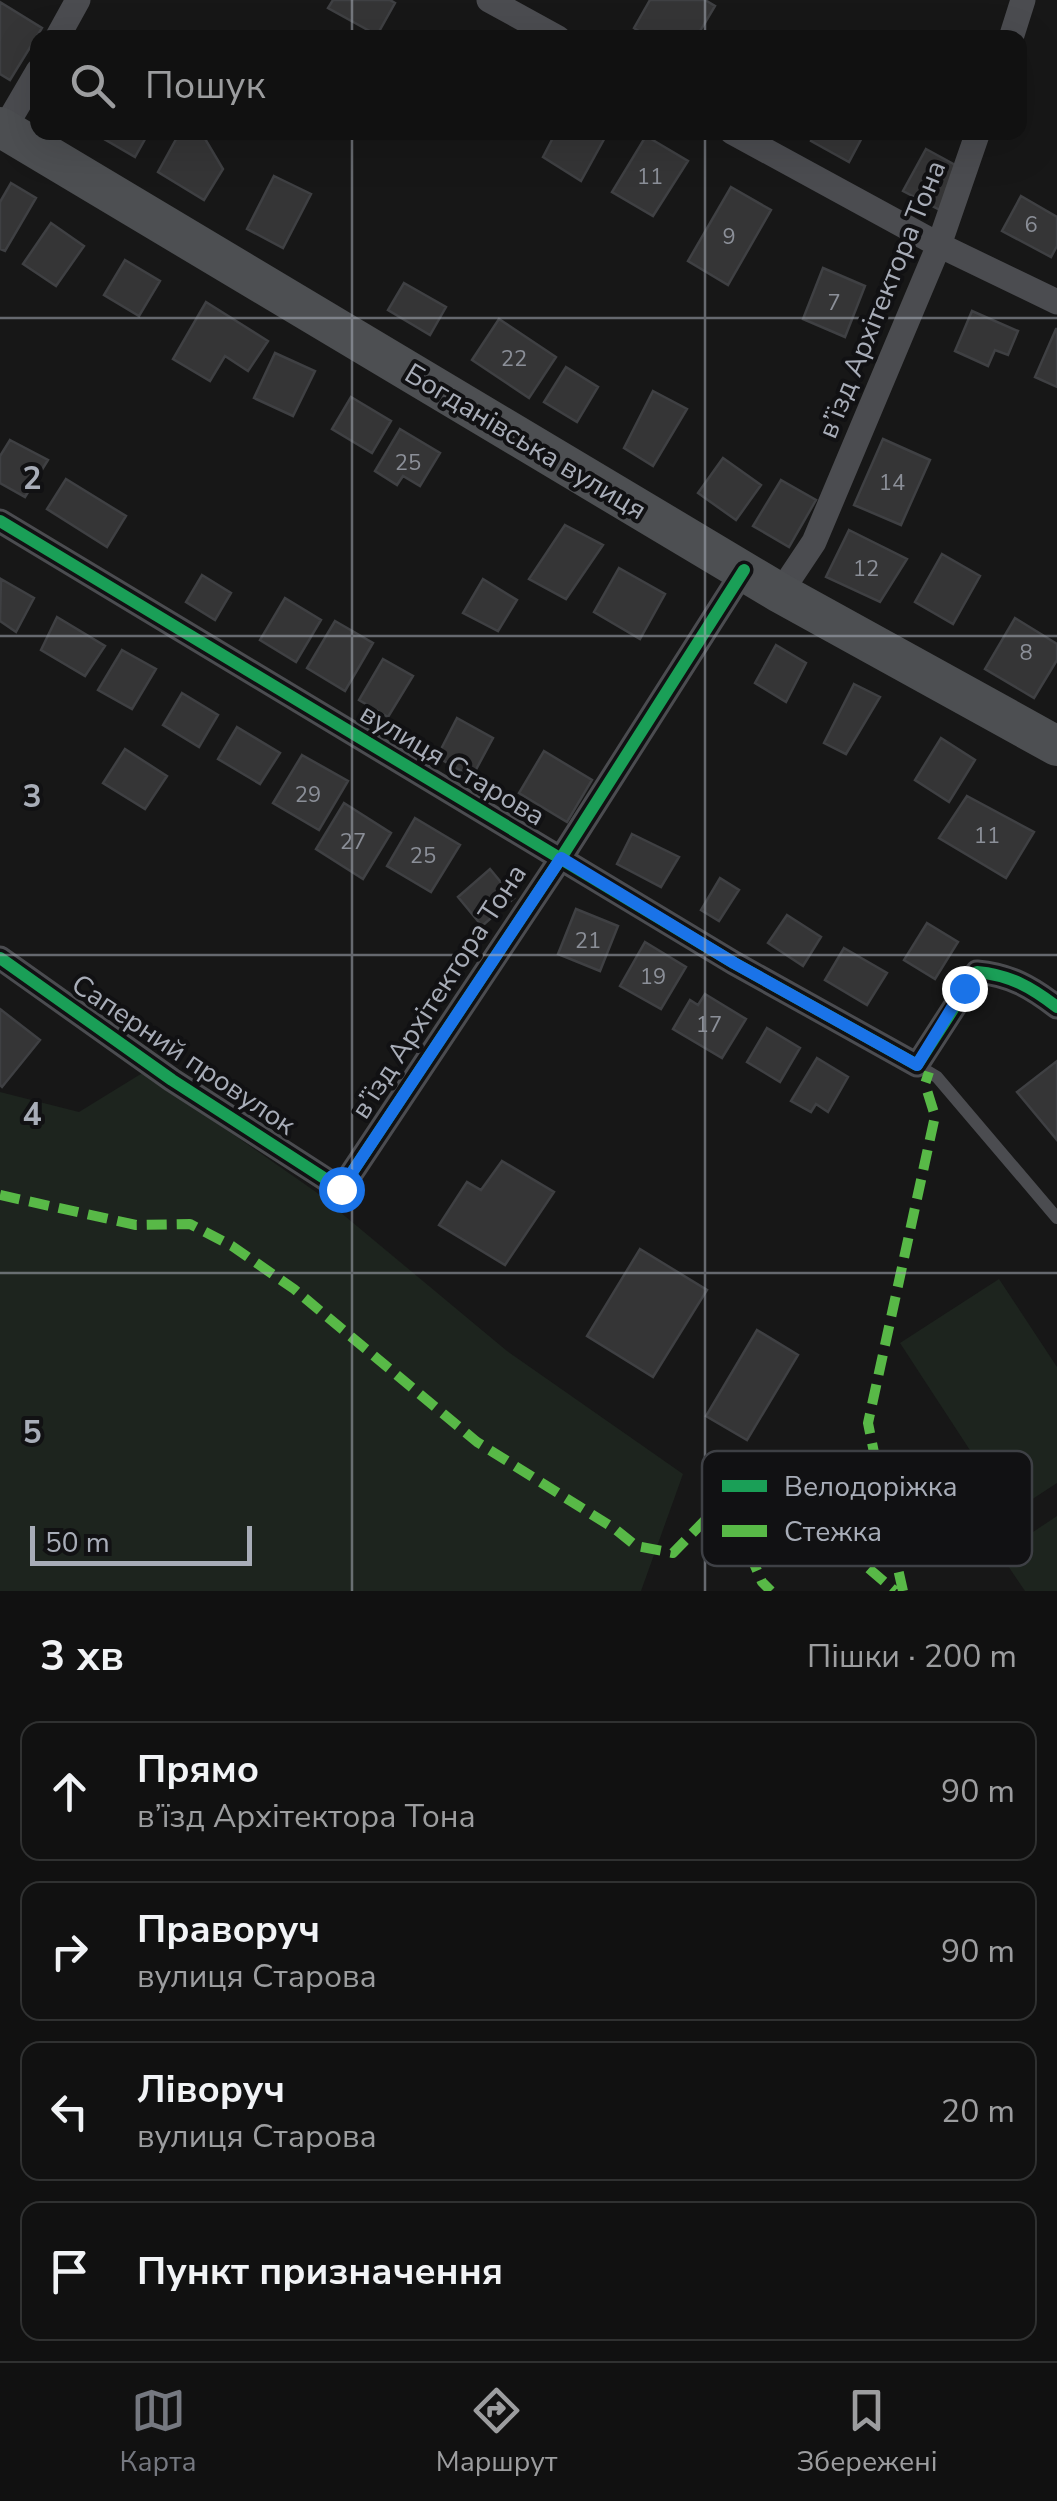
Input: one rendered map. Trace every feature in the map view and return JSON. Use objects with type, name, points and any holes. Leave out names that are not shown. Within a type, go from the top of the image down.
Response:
[{"type":"main road","name":"Богданівська вулиця","points":[[1,131],[780,592],[1057,746]]},
{"type":"street","points":[[61,30],[78,0]]},
{"type":"street","points":[[489,0],[543,30]]},
{"type":"street","points":[[1014,30],[1024,0]]},
{"type":"street","points":[[1,131],[30,83]]},
{"type":"street","points":[[747,140],[939,245],[1057,302]]},
{"type":"street","name":"в’їзд Архітектора Тона","points":[[780,592],[814,542],[939,245],[975,140]]},
{"type":"street","name":"вулиця Старова","points":[[0,521],[734,963],[917,1065]]},
{"type":"street","name":"в’їзд Архітектора Тона","points":[[341,1189],[561,858],[744,570]]},
{"type":"street","name":"Саперний провулок","points":[[0,958],[172,1080],[341,1189]]},
{"type":"street","points":[[917,1065],[977,972],[1018,980],[1057,1007]]},
{"type":"lane","points":[[917,1065],[938,1077],[1057,1218]]},
{"type":"shaded area","points":[[144,1072],[316,1192],[507,1351],[683,1474],[641,1591],[0,1591],[0,1092],[79,1112]]},
{"type":"shaded area","points":[[999,1279],[1057,1367],[1057,1483],[1032,1499],[1032,1451],[971,1451],[900,1343]]},
{"type":"shaded area","points":[[1057,1516],[1057,1591],[1025,1591],[1008,1566],[1032,1566],[1032,1533]]},
{"type":"building","points":[[333,0],[395,3],[380,30],[368,30],[328,8]]},
{"type":"building","points":[[650,0],[705,0],[715,6],[701,30],[634,28]]},
{"type":"building","points":[[0,2],[42,28],[30,30],[30,48],[10,80],[0,74]]},
{"type":"building","points":[[106,140],[145,140],[135,157]]},
{"type":"building","points":[[176,140],[206,140],[223,169],[204,200],[158,172]]},
{"type":"building","points":[[552,140],[604,140],[581,181],[543,157]]},
{"type":"building","points":[[644,140],[653,140],[688,161],[653,216],[612,192]]},
{"type":"building","points":[[811,140],[861,140],[849,162]]},
{"type":"building","points":[[926,149],[959,167],[940,210],[903,191]]},
{"type":"building","points":[[274,176],[311,194],[283,248],[247,229]]},
{"type":"building","points":[[11,183],[36,198],[5,251],[0,249],[0,202]]},
{"type":"building","points":[[731,187],[771,210],[728,285],[688,261]]},
{"type":"building","points":[[1021,196],[1057,217],[1057,246],[1051,257],[1002,231]]},
{"type":"building","points":[[51,223],[84,246],[56,286],[23,264]]},
{"type":"building","points":[[125,260],[160,281],[139,316],[104,295]]},
{"type":"building","points":[[823,268],[865,286],[845,337],[803,319]]},
{"type":"building","points":[[404,283],[446,307],[430,335],[388,310]]},
{"type":"building","points":[[206,302],[268,341],[248,371],[225,356],[210,381],[173,359]]},
{"type":"building","points":[[972,311],[1018,331],[1008,355],[995,350],[988,366],[955,351]]},
{"type":"building","points":[[499,319],[556,357],[529,398],[472,360]]},
{"type":"building","points":[[1057,329],[1057,387],[1035,377]]},
{"type":"building","points":[[275,353],[315,371],[293,416],[254,398]]},
{"type":"building","points":[[566,367],[598,387],[577,422],[544,402]]},
{"type":"building","points":[[653,391],[687,409],[653,466],[624,448]]},
{"type":"building","points":[[351,397],[391,421],[372,453],[332,429]]},
{"type":"building","points":[[400,429],[440,453],[420,486],[403,476],[397,485],[375,471]]},
{"type":"building","points":[[883,439],[930,460],[901,525],[854,505]]},
{"type":"building","points":[[10,440],[48,460],[25,497],[0,483],[0,456]]},
{"type":"building","points":[[723,458],[761,485],[736,520],[698,493]]},
{"type":"building","points":[[66,479],[126,516],[107,547],[47,509]]},
{"type":"building","points":[[781,480],[816,500],[789,547],[753,526]]},
{"type":"building","points":[[565,525],[603,545],[566,599],[529,579]]},
{"type":"building","points":[[849,530],[907,559],[880,602],[826,577]]},
{"type":"building","points":[[942,554],[980,576],[953,624],[915,602]]},
{"type":"building","points":[[619,568],[665,594],[640,639],[594,612]]},
{"type":"building","points":[[202,575],[231,593],[215,620],[186,602]]},
{"type":"building","points":[[1,579],[34,598],[16,632],[0,621]]},
{"type":"building","points":[[483,579],[517,600],[498,631],[463,613]]},
{"type":"building","points":[[285,598],[321,620],[296,662],[260,640]]},
{"type":"building","points":[[57,617],[105,646],[85,676],[41,650]]},
{"type":"building","points":[[1015,618],[1057,644],[1057,660],[1034,698],[985,669]]},
{"type":"building","points":[[335,621],[373,643],[345,691],[307,668]]},
{"type":"building","points":[[776,645],[806,663],[786,702],[755,683]]},
{"type":"building","points":[[122,650],[156,669],[132,709],[98,690]]},
{"type":"building","points":[[383,659],[413,676],[388,717],[359,700]]},
{"type":"building","points":[[854,684],[880,697],[846,754],[824,743]]},
{"type":"building","points":[[182,693],[218,715],[199,747],[163,725]]},
{"type":"building","points":[[457,718],[493,738],[472,777],[437,757]]},
{"type":"building","points":[[237,727],[280,753],[260,784],[218,759]]},
{"type":"building","points":[[941,738],[975,760],[949,802],[915,780]]},
{"type":"building","points":[[125,749],[167,776],[145,809],[103,783]]},
{"type":"building","points":[[544,751],[592,780],[567,822],[519,793]]},
{"type":"building","points":[[302,755],[348,781],[319,830],[273,803]]},
{"type":"building","points":[[967,796],[1034,832],[1006,878],[939,838]]},
{"type":"building","points":[[344,803],[391,833],[363,879],[316,849]]},
{"type":"building","points":[[415,818],[460,845],[431,892],[387,866]]},
{"type":"building","points":[[632,834],[679,857],[661,887],[617,864]]},
{"type":"building","points":[[490,869],[514,898],[482,926],[458,897]]},
{"type":"building","points":[[720,878],[739,890],[719,921],[701,910]]},
{"type":"building","points":[[576,909],[618,926],[600,971],[558,954]]},
{"type":"building","points":[[787,915],[821,937],[803,966],[768,943]]},
{"type":"building","points":[[927,923],[958,942],[935,979],[904,960]]},
{"type":"building","points":[[645,942],[686,967],[661,1009],[620,986]]},
{"type":"building","points":[[844,948],[887,973],[867,1005],[825,980]]},
{"type":"building","points":[[705,994],[746,1019],[722,1058],[673,1029],[690,1000],[698,1005]]},
{"type":"building","points":[[0,1009],[40,1040],[2,1087],[0,1085]]},
{"type":"building","points":[[767,1028],[800,1048],[780,1082],[747,1062]]},
{"type":"building","points":[[817,1058],[848,1077],[828,1112],[816,1104],[811,1112],[791,1101]]},
{"type":"building","points":[[1057,1061],[1057,1140],[1017,1092]]},
{"type":"building","points":[[502,1161],[554,1192],[505,1265],[439,1225],[467,1182],[481,1190]]},
{"type":"building","points":[[640,1249],[707,1290],[653,1377],[587,1336]]},
{"type":"building","points":[[757,1330],[798,1355],[747,1440],[706,1416]]},
{"type":"marked path","points":[[874,1451],[868,1423],[935,1116],[925,1084],[929,1072]]},
{"type":"marked path","points":[[0,1195],[136,1225],[190,1224],[232,1246],[294,1289],[477,1442],[636,1546],[673,1553],[702,1523]]},
{"type":"marked path","points":[[755,1566],[771,1591]]},
{"type":"marked path","points":[[866,1566],[895,1591]]},
{"type":"marked path","points":[[897,1566],[903,1591]]},
{"type":"cycle path","points":[[0,521],[734,963],[917,1065],[977,972],[1020,983],[1057,1007]]},
{"type":"cycle path","points":[[0,958],[172,1080],[341,1189],[561,858],[744,570]]},
{"type":"route","points":[[341,1189],[561,858],[734,963],[917,1065],[964,988]]}]
